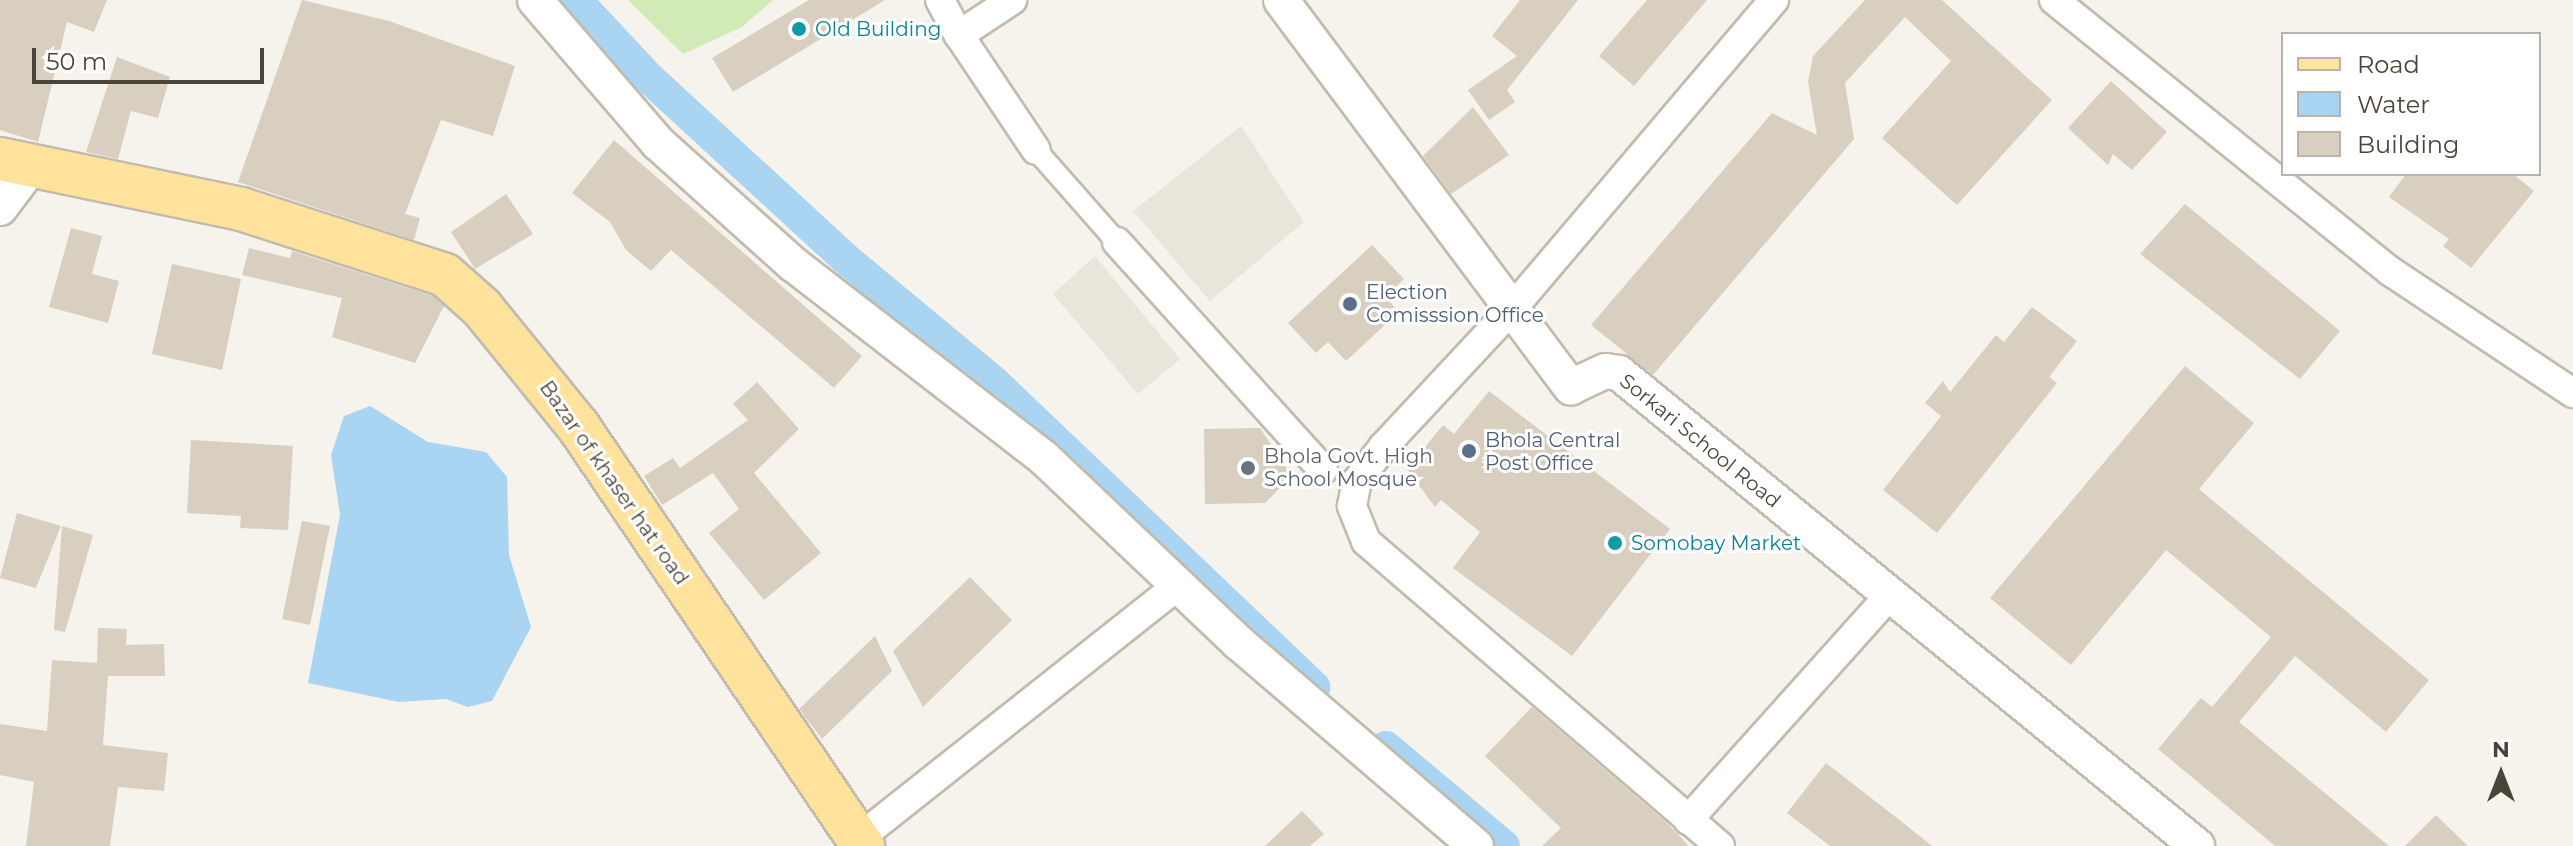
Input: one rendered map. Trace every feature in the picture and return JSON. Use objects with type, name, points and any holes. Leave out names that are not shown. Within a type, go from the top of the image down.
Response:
[{"type":"main road","name":"Bazar of khaser hat road","points":[[16,162],[241,209],[445,275],[482,308],[578,426],[861,842]]},
{"type":"street","points":[[535,0],[658,143],[793,264],[1044,458],[1178,585],[1476,846]]},
{"type":"street","points":[[940,0],[959,35],[1036,150],[1323,470]]},
{"type":"street","points":[[959,35],[1012,0]]},
{"type":"street","name":"Sorkari School Road","points":[[1281,0],[1571,387],[1606,371],[1619,373],[2197,846]]},
{"type":"street","points":[[1720,846],[1366,541],[1352,506],[1357,481],[1384,446],[1511,310],[1774,0]]},
{"type":"street","points":[[2054,0],[2390,271],[2573,393]]},
{"type":"street","points":[[0,208],[16,162]]},
{"type":"street","points":[[861,842],[1178,585]]},
{"type":"street","points":[[1688,820],[1890,595]]},
{"type":"shaded area","points":[[1241,126],[1304,222],[1210,301],[1133,211]]},
{"type":"shaded area","points":[[1095,256],[1180,359],[1138,394],[1053,294]]},
{"type":"green space","points":[[628,0],[773,0],[742,27],[683,54]]},
{"type":"water","points":[[370,406],[428,442],[486,452],[507,477],[509,555],[531,627],[492,701],[468,707],[446,699],[399,702],[308,683],[340,515],[331,455],[344,416]]},
{"type":"building","points":[[0,0],[107,0],[94,32],[67,22],[38,142],[0,130]]},
{"type":"building","points":[[302,0],[389,21],[515,66],[493,136],[441,120],[405,214],[420,218],[414,240],[238,182]]},
{"type":"building","name":"Old Building","points":[[809,0],[885,0],[733,92],[712,58]]},
{"type":"building","points":[[1520,0],[1578,0],[1507,90],[1515,102],[1489,120],[1468,90],[1517,56],[1492,36]]},
{"type":"building","points":[[1647,0],[1707,0],[1634,86],[1599,56]]},
{"type":"building","points":[[1865,0],[1942,0],[2052,100],[1957,205],[1882,138],[1951,61],[1905,17],[1845,83],[1854,139],[1653,375],[1591,325],[1772,113],[1817,135],[1808,82],[1813,56]]},
{"type":"building","points":[[117,57],[170,77],[158,118],[131,111],[118,159],[86,152]]},
{"type":"building","points":[[2111,81],[2167,132],[2132,170],[2113,154],[2108,165],[2068,128]]},
{"type":"building","points":[[1473,107],[1509,155],[1451,194],[1423,156]]},
{"type":"building","points":[[614,140],[862,356],[834,388],[671,250],[651,271],[626,250],[610,222],[572,193]]},
{"type":"building","points":[[2405,176],[2515,176],[2534,191],[2471,268],[2443,246],[2449,239],[2389,197]]},
{"type":"building","points":[[506,194],[533,234],[475,269],[451,232]]},
{"type":"building","points":[[2185,204],[2340,331],[2300,379],[2140,254]]},
{"type":"building","points":[[71,228],[102,236],[92,274],[119,281],[108,323],[49,307]]},
{"type":"building","name":"Election Comisssion Office","points":[[1372,245],[1404,279],[1385,297],[1399,312],[1346,361],[1328,342],[1316,353],[1288,323]]},
{"type":"building","points":[[249,248],[290,258],[292,251],[433,296],[444,306],[415,363],[332,337],[342,298],[242,275]]},
{"type":"building","points":[[172,264],[241,279],[222,370],[152,354]]},
{"type":"building","points":[[2032,307],[2077,341],[2049,377],[2057,383],[1937,533],[1883,490],[1941,416],[1925,403],[1943,381],[1950,392],[1996,335],[2004,342]]},
{"type":"building","points":[[2185,366],[2254,423],[2199,489],[2429,680],[2386,732],[2295,656],[2239,722],[2389,846],[2275,846],[2158,749],[2201,698],[2212,707],[2271,637],[2166,550],[2071,665],[1990,598]]},
{"type":"building","points":[[757,382],[799,429],[754,473],[821,553],[764,600],[709,533],[739,509],[713,473],[662,505],[644,476],[673,458],[680,468],[748,420],[733,404]]},
{"type":"building","name":"Somobay Market","points":[[1489,391],[1670,529],[1572,656],[1453,568],[1480,532],[1441,500],[1435,507],[1407,469],[1443,425],[1454,434]]},
{"type":"building","name":"Bhola Govt. High School Mosque","points":[[1260,428],[1292,476],[1265,503],[1205,504],[1204,429]]},
{"type":"building","points":[[191,440],[293,446],[288,530],[240,528],[241,516],[187,513]]},
{"type":"building","points":[[17,513],[61,526],[36,588],[0,578]]},
{"type":"building","points":[[302,521],[330,526],[310,625],[282,619]]},
{"type":"building","points":[[62,526],[93,535],[65,632],[54,630]]},
{"type":"building","points":[[970,577],[1012,620],[923,707],[893,651]]},
{"type":"building","points":[[98,628],[127,629],[126,645],[164,644],[165,676],[108,676],[103,745],[168,753],[164,791],[118,787],[110,846],[26,846],[34,782],[0,775],[0,724],[47,731],[52,660],[97,663]]},
{"type":"building","points":[[875,636],[892,671],[822,739],[799,709]]},
{"type":"building","points":[[1532,707],[1667,823],[1689,846],[1542,846],[1561,828],[1485,756]]},
{"type":"building","points":[[1826,763],[1932,846],[1830,846],[1787,813]]},
{"type":"building","points":[[1302,811],[1324,834],[1310,846],[1265,846]]},
{"type":"building","points":[[2436,815],[2468,846],[2405,846]]},
{"type":"waterway","points":[[576,0],[648,77],[847,260],[995,383],[1314,687]]},
{"type":"waterway","points":[[1386,747],[1504,846]]},
{"type":"place","name":"Old Building","points":[[799,29]]},
{"type":"place","name":"Election Comisssion Office","points":[[1350,304]]},
{"type":"place","name":"Bhola Central Post Office","points":[[1469,451]]},
{"type":"place","name":"Bhola Govt. High School Mosque","points":[[1248,468]]},
{"type":"place","name":"Somobay Market","points":[[1615,543]]}]
